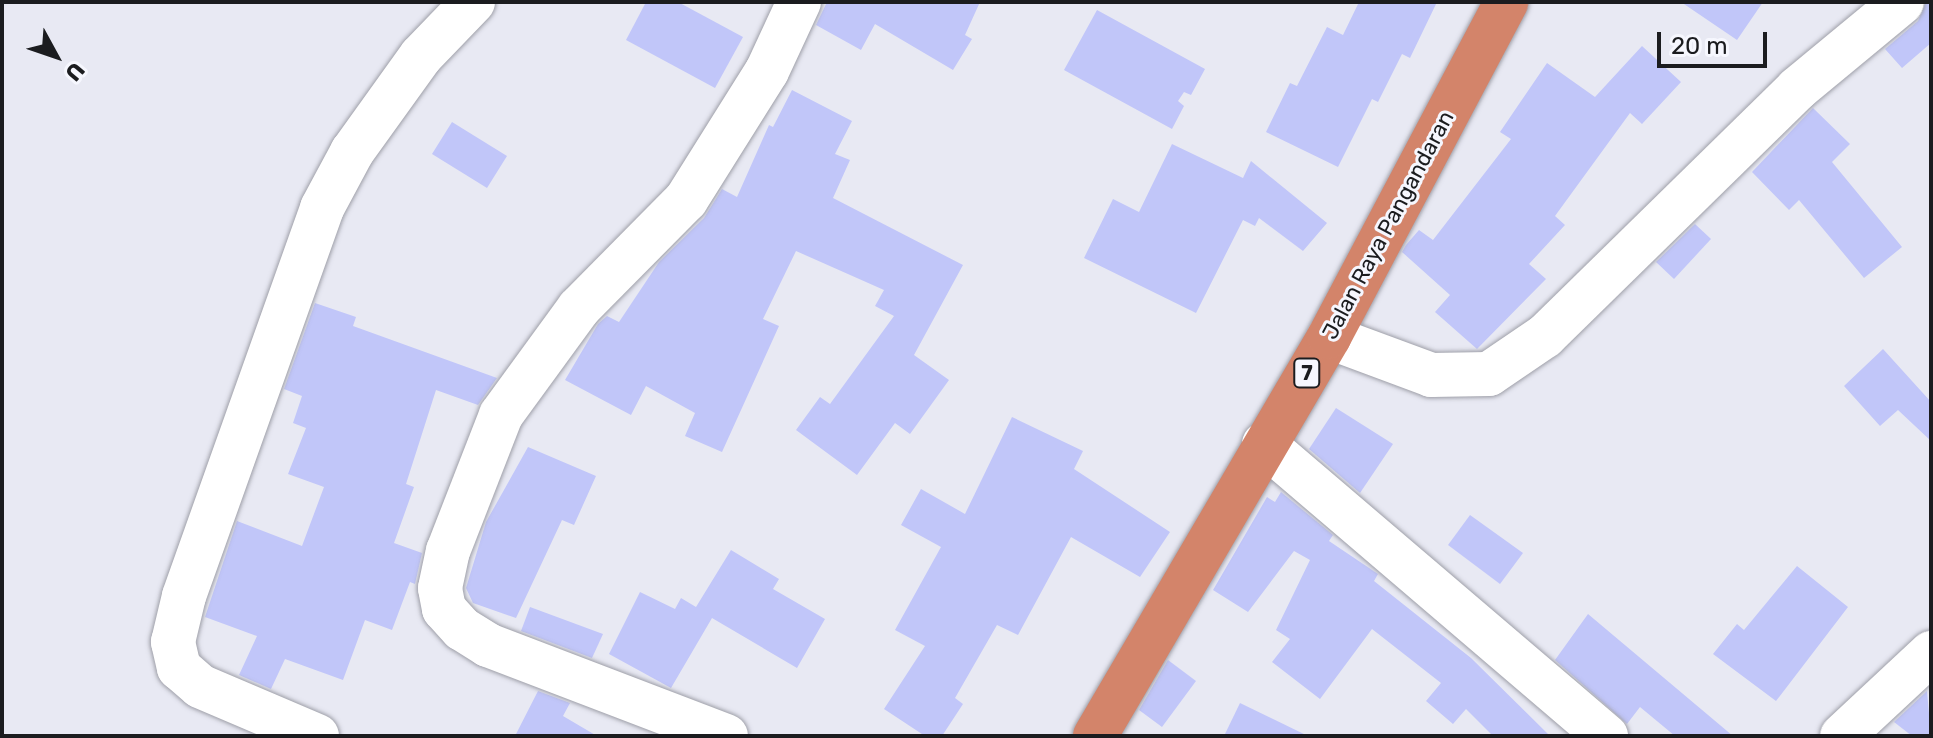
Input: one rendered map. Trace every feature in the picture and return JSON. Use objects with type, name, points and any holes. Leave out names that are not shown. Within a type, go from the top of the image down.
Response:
[{"type":"highway","name":"Jalan Raya Pangandaran","points":[[1095,736],[1329,337],[1506,2]]},
{"type":"street","points":[[317,736],[200,686],[179,668],[173,642],[184,596],[322,208],[352,152],[421,56],[473,2]]},
{"type":"street","points":[[726,736],[488,645],[462,629],[444,609],[440,588],[448,551],[501,415],[579,308],[686,200],[767,71],[799,2]]},
{"type":"street","points":[[1329,337],[1431,375],[1489,374],[1545,336],[1797,89],[1902,2]]},
{"type":"street","points":[[1264,444],[1606,736]]},
{"type":"street","points":[[1842,736],[1931,653]]},
{"type":"building","points":[[646,2],[678,2],[743,37],[715,88],[626,40]]},
{"type":"building","points":[[827,2],[980,2],[965,35],[972,39],[953,70],[875,24],[861,50],[816,25]]},
{"type":"building","points":[[1359,2],[1437,2],[1410,58],[1402,54],[1378,102],[1372,99],[1338,167],[1266,132],[1290,83],[1297,86],[1327,27],[1343,35]]},
{"type":"building","points":[[1681,2],[1763,2],[1737,40]]},
{"type":"building","points":[[1926,2],[1931,2],[1931,43],[1902,68],[1885,49],[1918,21]]},
{"type":"building","points":[[1097,10],[1205,69],[1191,95],[1184,92],[1178,101],[1184,106],[1172,129],[1064,70]]},
{"type":"building","points":[[1642,46],[1681,82],[1642,124],[1630,113],[1555,216],[1565,225],[1529,264],[1546,279],[1477,349],[1435,312],[1450,295],[1402,252],[1419,230],[1433,240],[1511,139],[1500,132],[1547,63],[1595,97]]},
{"type":"building","points":[[792,90],[852,121],[835,154],[850,160],[833,198],[963,265],[914,355],[949,380],[910,434],[895,423],[857,475],[796,430],[820,397],[830,404],[894,316],[875,306],[884,290],[796,251],[763,319],[779,326],[722,452],[685,436],[695,413],[646,386],[631,415],[565,380],[598,324],[607,316],[619,322],[659,262],[704,218],[722,189],[737,197],[769,125],[773,127]]},
{"type":"building","points":[[1813,108],[1850,144],[1832,162],[1902,247],[1864,278],[1799,200],[1789,210],[1752,172]]},
{"type":"building","points":[[452,122],[507,156],[487,188],[432,154]]},
{"type":"building","points":[[1172,144],[1243,178],[1251,161],[1327,223],[1303,251],[1259,218],[1255,226],[1243,220],[1196,313],[1084,258],[1113,199],[1139,212]]},
{"type":"building","points":[[1695,224],[1711,239],[1674,279],[1656,262]]},
{"type":"building","points":[[315,303],[356,317],[353,326],[497,378],[478,405],[436,390],[406,484],[414,487],[394,543],[422,553],[415,584],[410,582],[392,630],[365,620],[343,680],[285,659],[271,689],[239,675],[257,636],[205,617],[237,521],[302,546],[324,487],[288,474],[306,428],[293,423],[302,396],[284,389]]},
{"type":"building","points":[[1883,349],[1931,402],[1931,441],[1898,410],[1880,426],[1844,386]]},
{"type":"building","points":[[1336,408],[1393,444],[1360,493],[1309,449]]},
{"type":"building","points":[[1012,417],[1083,451],[1074,469],[1170,532],[1140,577],[1071,537],[1018,635],[997,625],[955,698],[963,704],[942,736],[925,736],[884,709],[925,646],[895,630],[941,547],[901,525],[921,489],[965,514]]},
{"type":"building","points":[[528,447],[596,476],[574,525],[562,520],[516,618],[473,603],[466,588],[486,522]]},
{"type":"building","points":[[1281,492],[1333,535],[1329,541],[1378,574],[1374,581],[1471,658],[1550,736],[1493,736],[1466,709],[1453,724],[1426,701],[1441,683],[1372,629],[1320,699],[1272,662],[1290,639],[1276,630],[1310,560],[1294,551],[1248,612],[1213,590],[1267,497],[1275,502]]},
{"type":"building","points":[[1470,515],[1523,553],[1500,584],[1448,545]]},
{"type":"building","points":[[731,550],[779,579],[773,589],[825,619],[797,668],[712,618],[671,688],[609,654],[640,592],[675,609],[681,598],[696,607]]},
{"type":"building","points":[[1797,566],[1848,607],[1776,701],[1713,654],[1737,624],[1744,630]]},
{"type":"building","points":[[530,607],[603,634],[592,658],[521,631]]},
{"type":"building","points":[[1588,614],[1733,736],[1675,736],[1640,707],[1627,724],[1555,660]]},
{"type":"building","points":[[1168,660],[1196,681],[1162,727],[1139,710]]},
{"type":"building","points":[[538,691],[570,703],[563,716],[597,736],[515,736]]},
{"type":"building","points":[[1927,691],[1931,736],[1912,736],[1894,722]]},
{"type":"building","points":[[1240,703],[1308,736],[1224,736]]}]
